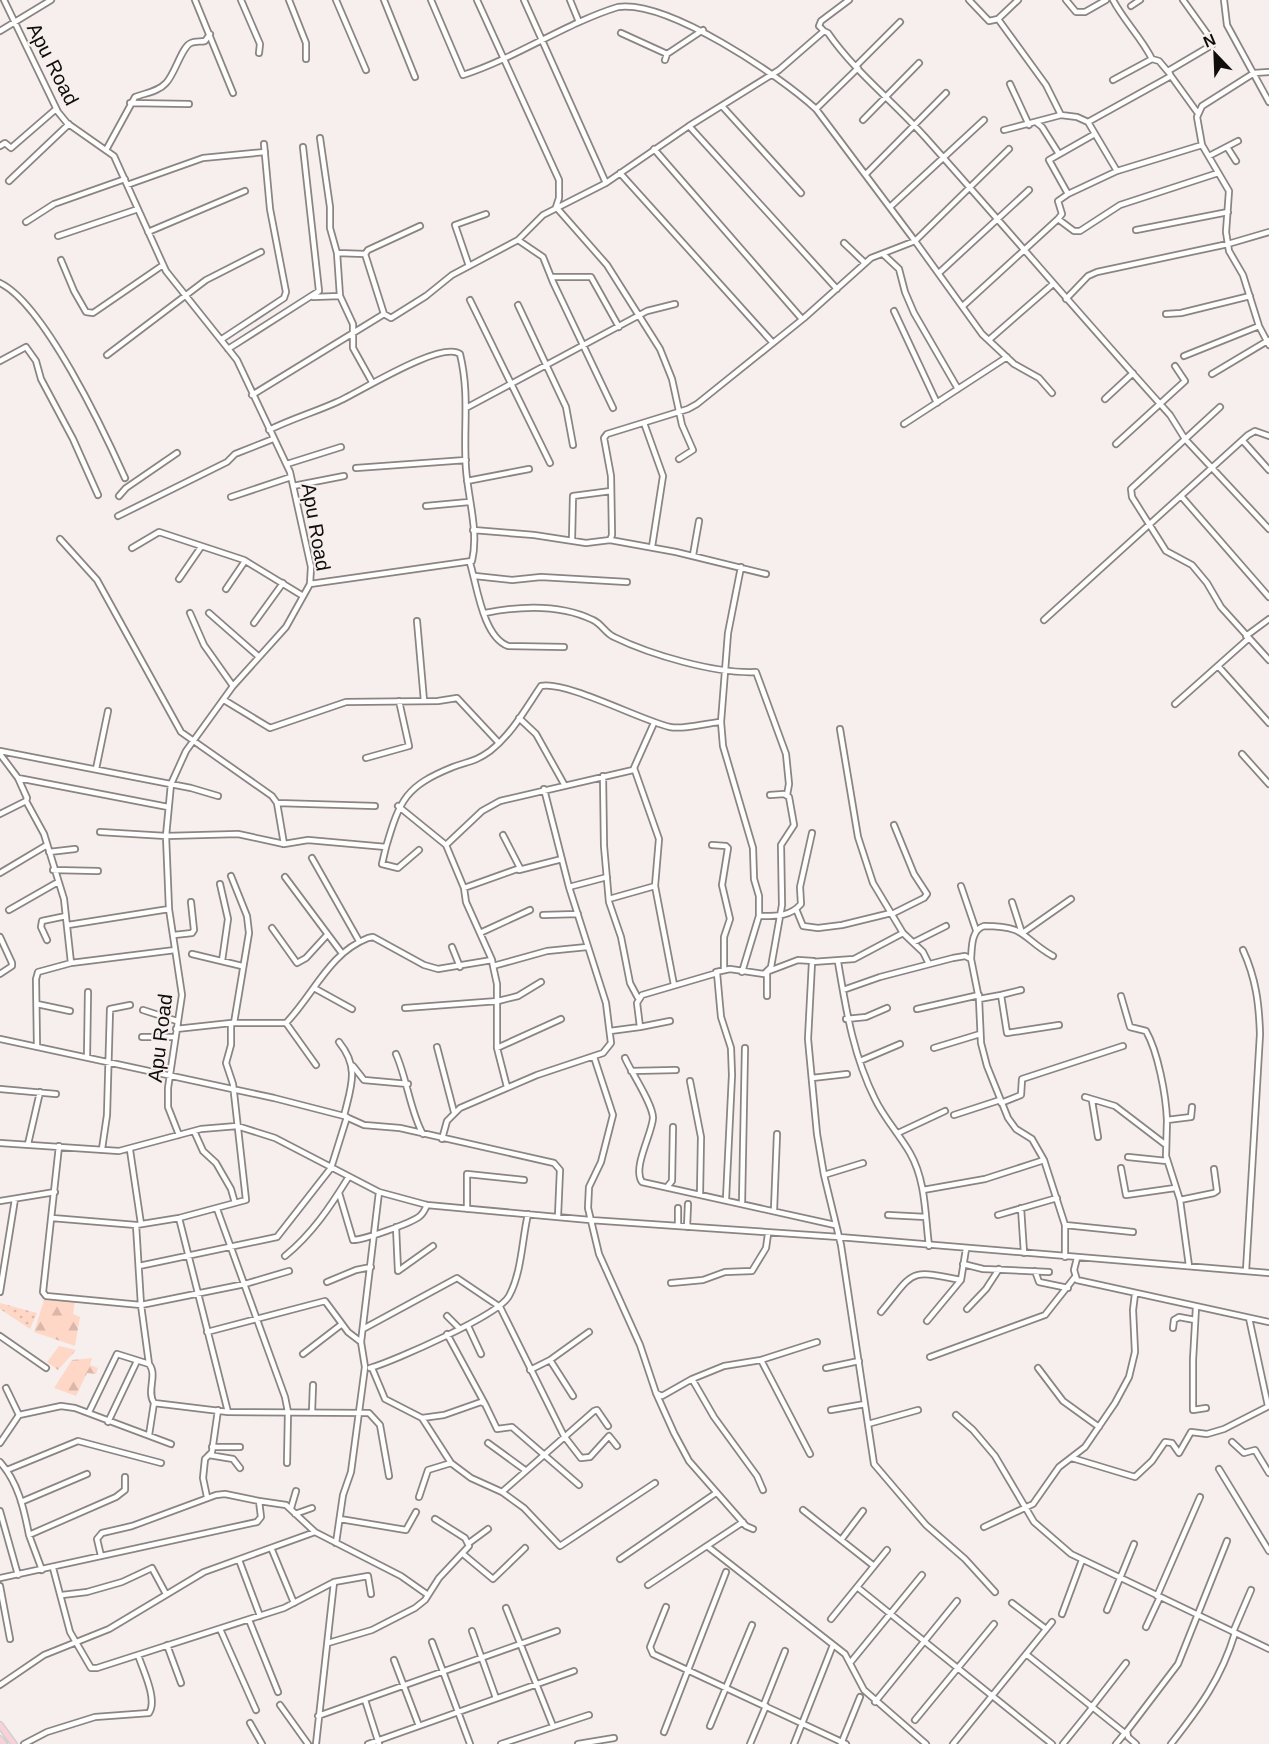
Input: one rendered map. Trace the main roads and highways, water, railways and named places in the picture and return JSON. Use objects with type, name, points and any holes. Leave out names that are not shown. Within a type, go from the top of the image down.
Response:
[{"type":"main road","points":[[0,1725],[14,1744]]},
{"type":"main road","points":[[0,1738],[4,1744]]}]
